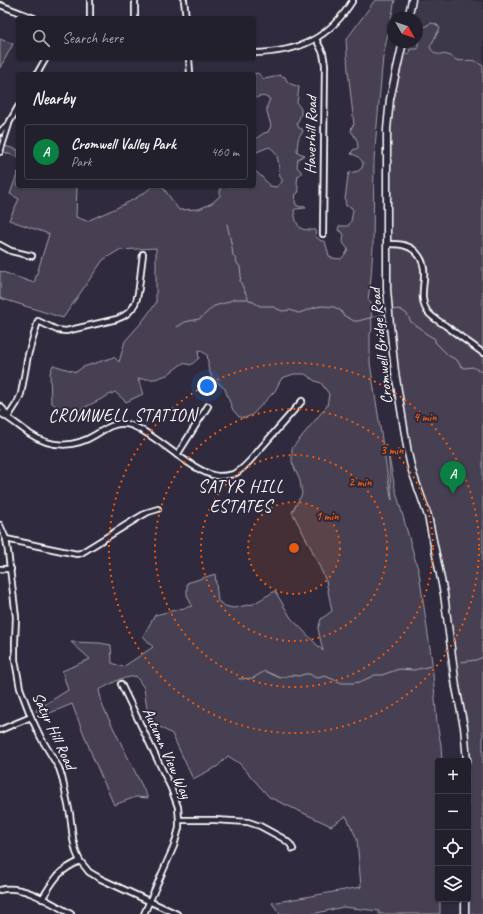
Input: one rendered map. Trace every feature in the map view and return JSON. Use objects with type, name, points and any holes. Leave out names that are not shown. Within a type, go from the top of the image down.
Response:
[{"type":"main road","points":[[409,12],[412,0]]},
{"type":"main road","name":"Cromwell Bridge Road","points":[[402,48],[388,116],[387,289],[390,325],[395,372],[408,453],[412,470],[428,516],[444,594],[456,686],[464,727],[467,758]]},
{"type":"main road","points":[[465,902],[465,914]]},
{"type":"street","points":[[90,0],[90,16]]},
{"type":"street","points":[[135,0],[135,16]]},
{"type":"street","points":[[184,0],[186,16]]},
{"type":"street","points":[[256,53],[285,50],[302,45],[316,38],[334,26],[353,0]]},
{"type":"street","points":[[0,5],[29,16]]},
{"type":"street","name":"Haverhill Road","points":[[316,38],[323,53],[325,65],[323,234]]},
{"type":"street","points":[[38,72],[45,60]]},
{"type":"street","points":[[189,60],[190,72]]},
{"type":"street","points":[[0,132],[9,123],[16,111]]},
{"type":"street","points":[[0,152],[9,123]]},
{"type":"street","points":[[387,244],[404,245],[418,255],[424,265],[423,299],[427,310],[436,319],[483,353]]},
{"type":"street","points":[[0,245],[11,251],[32,256]]},
{"type":"street","points":[[8,417],[17,403],[23,388],[28,355],[38,321],[57,330],[66,331],[117,320],[124,317],[133,309],[137,300],[143,254]]},
{"type":"street","points":[[0,413],[39,439],[64,445],[87,440],[110,426],[122,423],[128,424],[147,434],[199,468],[210,474],[218,476],[229,475],[246,465],[302,401]]},
{"type":"street","points":[[0,406],[8,417]]},
{"type":"street","points":[[177,455],[208,406]]},
{"type":"street","points":[[6,539],[77,554],[148,512],[158,509]]},
{"type":"street","name":"Satyr Hill Road","points":[[0,525],[6,539],[16,617],[15,660],[20,688],[30,717],[56,762],[62,777],[74,845],[80,861],[89,872],[101,879],[177,914]]},
{"type":"street","points":[[0,569],[10,569]]},
{"type":"street","name":"Autumn View Way","points":[[121,684],[174,795],[178,807],[178,834],[144,914]]},
{"type":"street","points":[[0,730],[30,717]]},
{"type":"street","points":[[179,820],[248,822],[260,826],[284,839],[293,849]]},
{"type":"street","points":[[42,899],[60,873],[69,866],[80,861]]},
{"type":"street","points":[[0,890],[12,888],[28,892],[70,914]]},
{"type":"shaded area","points":[[375,0],[395,0],[392,12],[387,12],[387,38],[383,57],[374,159],[373,247],[368,300],[371,303],[372,330],[370,334],[370,363],[391,497],[392,500],[388,452],[395,488],[419,573],[432,662],[437,723],[442,758],[435,758],[435,902],[440,902],[440,914],[379,914],[379,911],[343,907],[313,914],[280,914],[272,903],[361,887],[357,839],[346,816],[331,826],[269,797],[239,763],[228,756],[218,766],[193,779],[172,734],[151,722],[148,715],[144,688],[136,676],[120,679],[99,690],[103,707],[148,798],[136,797],[114,805],[72,704],[38,718],[36,710],[68,690],[62,671],[90,659],[71,642],[111,645],[112,663],[123,667],[153,647],[143,636],[155,615],[192,606],[187,595],[187,583],[215,574],[218,601],[225,606],[233,608],[253,604],[275,591],[291,618],[323,651],[318,629],[321,619],[332,611],[326,581],[292,512],[302,494],[300,481],[292,462],[292,448],[327,406],[329,394],[321,383],[305,374],[294,374],[282,378],[275,391],[252,415],[245,418],[239,417],[233,410],[225,389],[212,378],[208,367],[207,355],[200,350],[198,351],[199,358],[191,365],[183,363],[167,375],[155,379],[138,379],[143,394],[126,402],[115,392],[74,413],[62,411],[51,402],[50,373],[53,365],[76,372],[83,367],[114,357],[119,362],[125,341],[156,303],[156,248],[119,250],[103,260],[63,318],[0,298],[0,271],[34,283],[49,234],[9,220],[19,199],[10,194],[16,178],[16,188],[77,188],[76,217],[87,221],[113,210],[151,188],[163,188],[179,210],[199,209],[212,203],[220,196],[220,188],[256,188],[256,172],[270,186],[276,187],[282,182],[282,179],[280,177],[278,160],[275,152],[269,147],[256,152],[256,139],[268,132],[271,126],[267,112],[267,106],[270,99],[262,96],[256,98],[256,73],[264,79],[279,75],[285,77],[291,84],[299,87],[297,103],[301,109],[301,114],[297,124],[303,132],[299,138],[297,151],[305,155],[298,159],[297,167],[301,171],[301,174],[298,176],[297,183],[299,192],[296,194],[295,201],[296,205],[301,207],[305,206],[306,208],[294,210],[295,218],[300,228],[316,230],[315,236],[321,241],[325,241],[329,256],[332,258],[341,259],[348,249],[343,243],[344,235],[338,230],[339,226],[348,226],[351,221],[353,210],[351,207],[346,206],[345,200],[348,176],[349,173],[358,171],[362,168],[363,163],[358,157],[351,154],[353,150],[358,148],[357,140],[351,131],[352,126],[354,125],[346,40]]},
{"type":"shaded area","points":[[417,0],[469,0],[483,2],[483,66],[404,53],[405,48],[423,48],[423,12],[414,12]]},
{"type":"shaded area","points":[[431,23],[436,24],[440,28],[430,47],[434,52],[449,55],[458,61],[475,61],[483,66],[483,914],[463,914],[462,902],[471,902],[471,758],[468,758],[464,730],[452,688],[447,661],[455,660],[447,602],[411,458],[397,371],[391,317],[389,129],[392,107],[404,53],[409,54],[410,49],[423,48],[424,27]]},
{"type":"shaded area","points":[[0,39],[13,44],[0,68]]},
{"type":"shaded area","points":[[0,132],[5,146],[16,149],[16,157],[0,150]]},
{"type":"waterway","points":[[227,224],[233,256],[240,267],[240,281],[248,298]]},
{"type":"waterway","points":[[177,327],[185,322],[199,319],[214,306],[234,299],[248,299],[260,306],[271,306],[282,311],[290,310],[299,313],[316,307],[334,307],[341,311],[343,315],[354,321],[385,314]]},
{"type":"waterway","points":[[393,310],[399,309],[406,313],[411,322],[435,339],[435,342],[449,356],[457,360],[461,366],[464,368],[473,367],[483,373]]},
{"type":"waterway","points":[[461,662],[476,660],[483,657]]},
{"type":"waterway","points":[[239,679],[253,678],[265,671],[280,678],[291,675],[299,676],[310,674],[318,678],[325,676],[342,683],[353,683],[360,682],[375,675],[382,675],[399,669],[414,670],[431,666]]},
{"type":"place","name":"Cromwell Valley Park","points":[[453,494]]},
{"type":"district","name":"CROMWELL STATION","points":[[123,415]]},
{"type":"district","name":"SATYR HILL ESTATES","points":[[241,496]]}]
